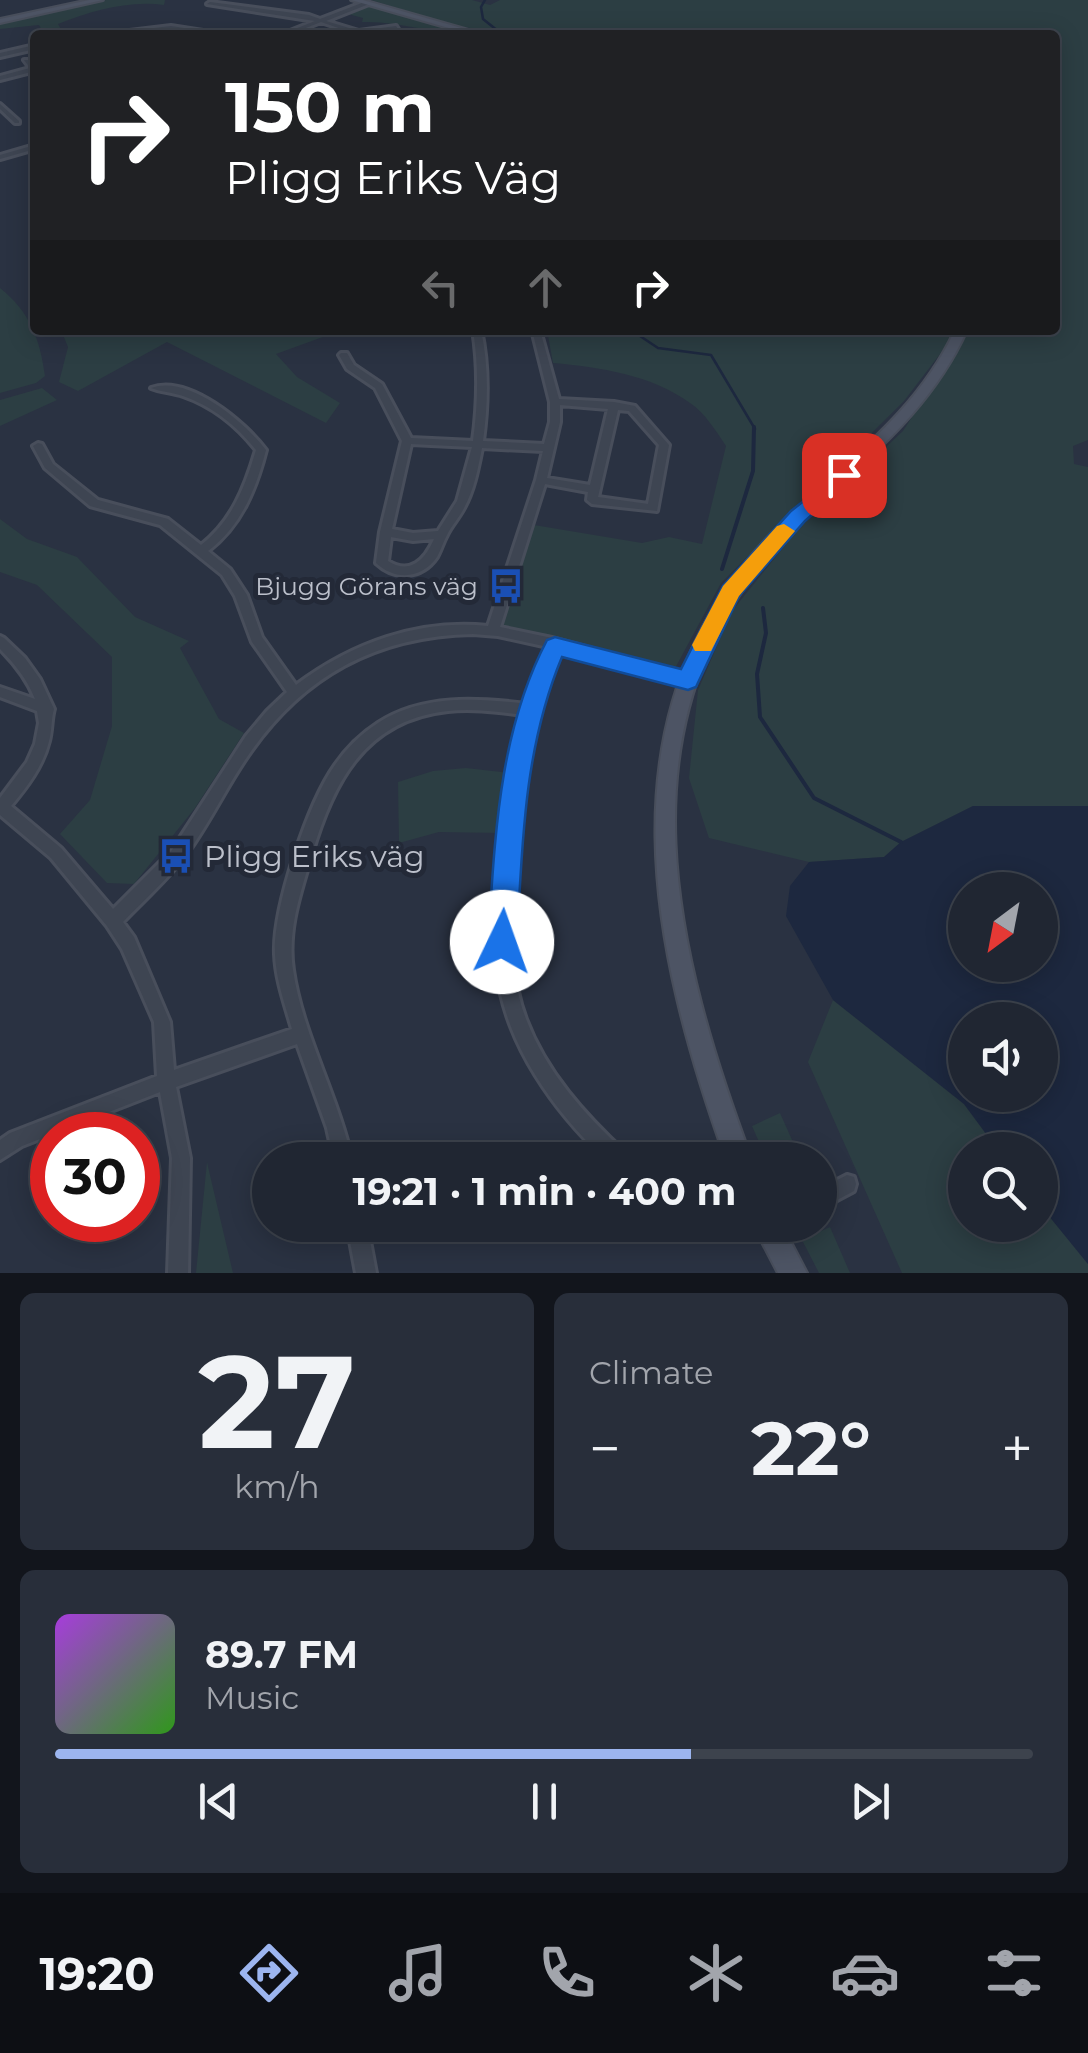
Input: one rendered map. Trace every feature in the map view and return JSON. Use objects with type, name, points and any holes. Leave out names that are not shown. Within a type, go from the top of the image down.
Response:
[{"type":"street","points":[[0,20],[99,0]]},
{"type":"street","points":[[355,0],[464,30]]},
{"type":"street","points":[[298,30],[367,3]]},
{"type":"street","points":[[210,4],[325,21],[350,30]]},
{"type":"street","points":[[381,30],[396,28]]},
{"type":"street","points":[[150,30],[204,30]]},
{"type":"street","points":[[0,55],[30,48]]},
{"type":"street","points":[[26,61],[30,66]]},
{"type":"street","points":[[0,78],[30,71]]},
{"type":"street","points":[[0,106],[17,122]]},
{"type":"street","points":[[4,113],[22,109]]},
{"type":"street","points":[[1,155],[30,148]]},
{"type":"street","points":[[344,355],[350,367],[379,386],[407,441],[382,563],[393,572],[414,572],[424,566],[462,500],[476,442],[484,377],[479,335]]},
{"type":"street","points":[[492,631],[550,448],[555,402],[537,335]]},
{"type":"street","points":[[732,1142],[709,1083],[678,970],[664,863],[666,795],[688,680],[730,592],[798,516],[890,434],[920,398],[958,335]]},
{"type":"street","points":[[156,388],[172,387],[245,427],[261,450],[236,516],[201,551]]},
{"type":"street","points":[[555,402],[614,406],[632,408],[664,445],[653,508],[592,500],[614,406]]},
{"type":"street","points":[[407,441],[550,448]]},
{"type":"street","points":[[38,446],[49,466],[94,503],[164,522],[226,572],[241,596],[256,639],[294,690]]},
{"type":"street","points":[[541,480],[594,489]]},
{"type":"street","points":[[386,532],[413,537],[441,534]]},
{"type":"street","points":[[113,921],[176,856],[250,741],[294,690],[342,660],[379,644],[454,630],[492,631],[688,680]]},
{"type":"street","points":[[0,642],[36,677],[47,708],[44,730],[28,771],[1,807],[56,853],[113,921],[128,943],[162,1022],[166,1080],[182,1158],[178,1273]]},
{"type":"street","points":[[555,646],[530,710],[510,823],[502,942],[510,998],[539,1065],[575,1120],[599,1142]]},
{"type":"street","points":[[0,692],[47,708]]},
{"type":"street","points":[[339,1142],[283,966],[288,909],[319,800],[361,741],[410,713],[441,705],[490,704],[530,710]]},
{"type":"street","points":[[0,1151],[16,1139],[166,1080],[302,1034]]},
{"type":"street","points":[[837,1189],[846,1184]]},
{"type":"street","points":[[360,1242],[366,1273]]},
{"type":"street","points":[[778,1242],[793,1273]]},
{"type":"shaded area","points":[[106,0],[165,0],[164,5],[124,5],[84,15],[58,24],[61,30],[42,30],[39,25],[0,29],[0,23]]},
{"type":"shaded area","points":[[371,0],[472,0],[490,5],[500,0],[1088,0],[1088,440],[1073,446],[1074,464],[1088,467],[1088,806],[973,806],[901,842],[884,857],[809,862],[709,838],[689,778],[698,690],[732,611],[799,528],[903,431],[965,335],[1060,335],[1060,30],[482,30]]},
{"type":"shaded area","points":[[369,6],[458,30],[362,22],[363,18],[348,14]]},
{"type":"shaded area","points":[[0,288],[30,324],[30,335],[35,335],[45,376],[36,383],[0,393]]},
{"type":"shaded area","points":[[63,335],[328,335],[276,354],[297,377],[340,403],[326,423],[167,342],[78,391],[59,382],[68,347]]},
{"type":"shaded area","points":[[548,335],[952,335],[904,401],[721,583],[673,672],[501,626],[534,525],[642,543],[669,537],[702,544],[726,446],[695,407],[675,393],[607,370],[553,363]]},
{"type":"shaded area","points":[[42,388],[57,400],[0,426],[0,400]]},
{"type":"shaded area","points":[[0,519],[27,539],[77,557],[135,617],[189,641],[180,648],[219,719],[244,733],[195,808],[134,884],[107,883],[60,834],[90,800],[112,726],[112,657],[37,585],[0,572]]},
{"type":"shaded area","points":[[466,768],[510,773],[502,833],[439,832],[399,843],[398,782],[433,771]]},
{"type":"shaded area","points":[[833,1000],[948,1091],[948,1112],[970,1112],[985,1132],[948,1132],[948,1242],[1058,1242],[1058,1227],[1088,1264],[1088,1273],[902,1273],[808,1062]]},
{"type":"shaded area","points":[[780,1113],[793,1142],[759,1142],[752,1126]]},
{"type":"shaded area","points":[[207,1162],[209,1171],[233,1273],[196,1273]]},
{"type":"shaded area","points":[[803,1242],[837,1242],[850,1273],[819,1273]]},
{"type":"water","points":[[973,806],[1088,806],[1088,1264],[1058,1227],[1058,1132],[985,1132],[970,1112],[1058,1112],[1058,1002],[948,1002],[948,1091],[833,1000],[786,916],[790,886],[809,862],[884,857],[901,842]]},
{"type":"waterway","points":[[485,0],[481,7],[483,19],[497,30]]},
{"type":"waterway","points":[[638,335],[658,348],[711,355],[754,427]]},
{"type":"waterway","points":[[722,569],[753,471],[754,427]]},
{"type":"waterway","points":[[763,608],[766,633],[757,674],[760,717],[814,798],[901,842]]},
{"type":"slow traffic","points":[[703,645],[730,592],[784,531]]},
{"type":"place","name":"Bjugg Görans väg","points":[[506,586]]},
{"type":"place","name":"Pligg Eriks väg","points":[[176,856]]},
{"type":"route","points":[[502,942],[518,765],[532,700],[555,646],[688,680],[730,592],[798,516],[844,475]]}]
